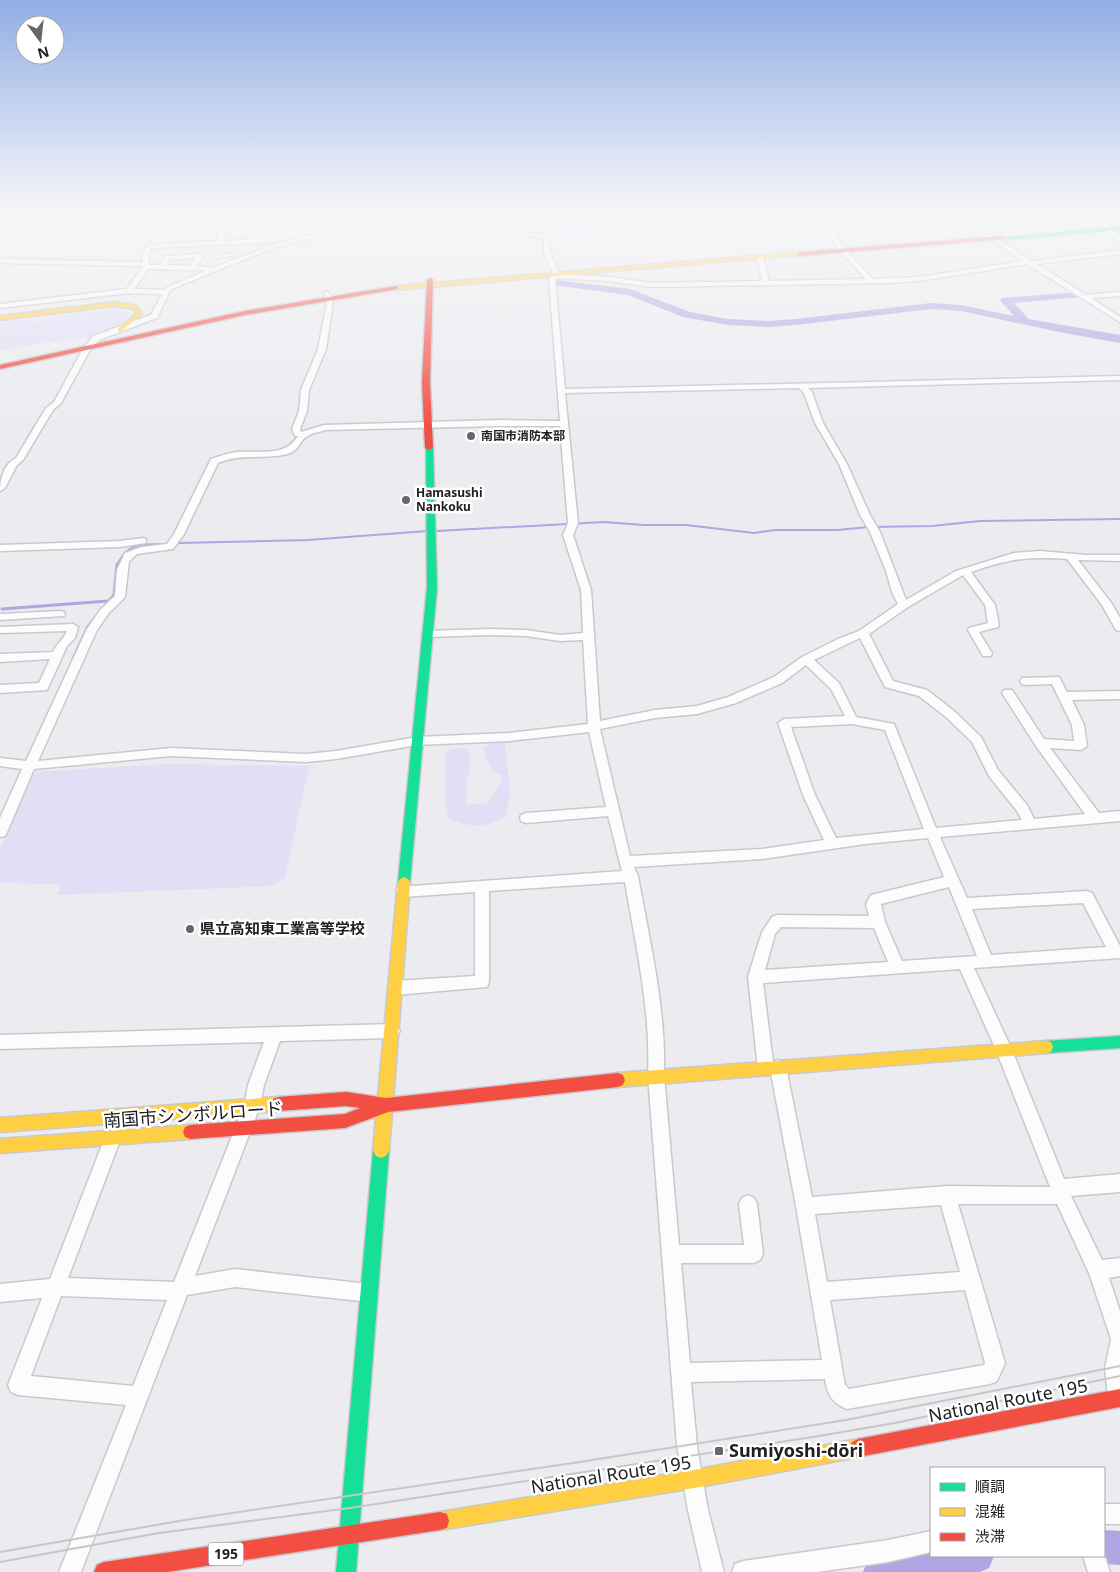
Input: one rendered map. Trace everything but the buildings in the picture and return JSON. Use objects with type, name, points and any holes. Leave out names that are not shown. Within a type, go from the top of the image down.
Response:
[{"type":"main road","points":[[0,363],[327,295],[411,284]]},
{"type":"main road","points":[[346,1572],[403,890],[432,588],[432,531],[426,382],[430,284]]},
{"type":"main road","points":[[0,318],[100,306],[123,304],[135,306],[139,314],[120,330]]},
{"type":"main road","points":[[0,367],[91,344]]},
{"type":"main road","points":[[386,1105],[656,1076],[1120,1042]]},
{"type":"main road","name":"南国市シンボルロード","points":[[0,1125],[346,1099],[386,1105]]},
{"type":"main road","name":"南国市シンボルロード","points":[[0,1146],[345,1121],[386,1105]]},
{"type":"main road","name":"National Route 195","points":[[104,1572],[694,1479],[1119,1398]]},
{"type":"street","points":[[129,291],[133,284]]},
{"type":"street","points":[[0,466],[19,460],[50,408],[57,403],[91,344],[99,336],[138,324],[154,316],[166,292],[178,284]]},
{"type":"street","points":[[552,284],[573,524],[568,535],[586,590],[594,727],[628,869],[652,998],[658,1049],[656,1076],[687,1446],[700,1517],[713,1572]]},
{"type":"street","points":[[647,284],[725,284]]},
{"type":"street","points":[[1064,284],[1120,320]]},
{"type":"street","points":[[0,306],[108,292],[166,292]]},
{"type":"street","points":[[1084,297],[1120,294]]},
{"type":"street","points":[[327,295],[330,302],[322,349],[305,390],[303,411],[296,433],[303,435],[324,428],[565,424]]},
{"type":"street","points":[[561,391],[1120,378]]},
{"type":"street","points":[[802,386],[808,392],[819,423],[843,464],[865,515],[873,527],[891,571],[897,592],[904,605]]},
{"type":"street","points":[[0,832],[92,629],[105,611],[120,597],[122,563],[127,554],[132,550],[170,547],[214,461],[229,456],[288,452],[296,448],[303,435]]},
{"type":"street","points":[[0,488],[14,463]]},
{"type":"street","points":[[0,548],[120,544],[175,539]]},
{"type":"street","points":[[0,762],[31,765],[171,752],[306,758],[417,742],[509,737],[594,727],[655,714],[697,710],[732,700],[778,680],[806,660],[842,641],[863,633],[904,605],[965,571],[1014,556],[1054,554],[1120,558]]},
{"type":"street","points":[[1070,556],[1107,604],[1120,628]]},
{"type":"street","points":[[965,571],[990,605],[994,625],[973,630],[987,653]]},
{"type":"street","points":[[0,617],[60,614]]},
{"type":"street","points":[[0,630],[73,627],[70,638],[62,644],[43,687],[0,688]]},
{"type":"street","points":[[427,634],[489,632],[526,633],[560,638],[589,636]]},
{"type":"street","points":[[863,633],[889,684],[922,692],[950,714],[977,740],[993,773],[1022,808],[1030,824]]},
{"type":"street","points":[[0,658],[58,656]]},
{"type":"street","points":[[806,660],[829,677],[841,693],[852,720]]},
{"type":"street","points":[[1026,681],[1055,680],[1078,725],[1081,746],[1040,743]]},
{"type":"street","points":[[1008,693],[1040,743],[1096,819]]},
{"type":"street","points":[[1064,696],[1120,695]]},
{"type":"street","points":[[832,844],[809,795],[784,723],[852,720],[890,727],[932,833],[987,961]]},
{"type":"street","points":[[0,802],[14,803]]},
{"type":"street","points":[[526,818],[613,811]]},
{"type":"street","points":[[403,890],[482,886],[932,833],[1120,816]]},
{"type":"street","points":[[898,967],[878,922],[873,904],[876,900],[952,881]]},
{"type":"street","points":[[395,988],[482,982],[482,886]]},
{"type":"street","points":[[755,977],[1118,952],[1087,897],[962,904]]},
{"type":"street","points":[[878,922],[777,922],[769,932],[755,977],[772,1067],[805,1206],[836,1389],[848,1399],[990,1374],[995,1363],[947,1195]]},
{"type":"street","points":[[964,963],[1004,1050],[1061,1192],[1097,1270],[1120,1340],[1113,1358],[1114,1377],[1119,1398]]},
{"type":"street","points":[[0,1042],[274,1036],[392,1031]]},
{"type":"street","points":[[70,1572],[252,1106],[256,1085],[274,1036]]},
{"type":"street","points":[[112,1138],[57,1287],[18,1385],[139,1396]]},
{"type":"street","points":[[805,1206],[947,1195],[1061,1192],[1120,1184]]},
{"type":"street","points":[[671,1254],[754,1254],[748,1204]]},
{"type":"street","points":[[1097,1270],[1120,1268]]},
{"type":"street","points":[[0,1293],[57,1287],[180,1289],[235,1278],[369,1293]]},
{"type":"street","points":[[820,1292],[971,1280]]},
{"type":"street","points":[[681,1373],[822,1370]]},
{"type":"street","points":[[1105,1514],[1120,1514]]},
{"type":"street","points":[[743,1572],[835,1566],[930,1542]]},
{"type":"shaded area","points":[[119,309],[128,311],[130,318],[122,325],[103,334],[0,351],[0,323],[27,319],[38,322],[68,314]]},
{"type":"shaded area","points":[[496,740],[505,742],[510,795],[506,816],[491,823],[477,826],[464,824],[448,818],[446,810],[446,753],[457,748],[469,750],[470,764],[466,790],[467,804],[486,805],[503,780],[502,775],[494,771],[489,765],[483,748]]},
{"type":"shaded area","points":[[166,764],[309,766],[285,878],[271,886],[57,895],[61,884],[0,883],[0,848],[35,772]]},
{"type":"waterway","points":[[567,284],[630,292],[687,315],[728,322],[768,324],[796,322],[931,306],[961,308],[1025,322]]},
{"type":"waterway","points":[[1025,322],[1006,300],[1078,295]]},
{"type":"waterway","points":[[1025,322],[1120,339]]},
{"type":"waterway","points":[[436,531],[604,522],[644,525],[686,525],[754,533],[775,530],[837,530],[869,527],[932,526],[980,521],[1120,519]]},
{"type":"waterway","points":[[178,543],[308,540],[427,531]]},
{"type":"waterway","points":[[120,560],[129,550],[139,545],[165,544]]},
{"type":"waterway","points":[[105,606],[114,595],[117,565],[121,559]]},
{"type":"waterway","points":[[2,609],[108,601]]},
{"type":"waterway","points":[[73,659],[87,628],[99,613]]},
{"type":"waterway","points":[[1105,1547],[1120,1548]]},
{"type":"waterway","points":[[880,1572],[972,1557]]},
{"type":"tram line","points":[[0,1552],[185,1520],[573,1463],[846,1420],[1120,1366]]},
{"type":"tram line","points":[[0,1562],[159,1533],[350,1508],[813,1437],[895,1423],[1120,1376]]},
{"type":"traffic: fast","points":[[404,882],[432,588],[429,448]]},
{"type":"traffic: fast","points":[[1046,1047],[1120,1042]]},
{"type":"traffic: fast","points":[[346,1572],[381,1151]]},
{"type":"traffic: slow","points":[[396,288],[439,284]]},
{"type":"traffic: slow","points":[[0,318],[115,304],[135,307],[139,314],[120,330]]},
{"type":"traffic: slow","points":[[381,1151],[404,882]]},
{"type":"traffic: slow","points":[[618,1080],[1046,1047]]},
{"type":"traffic: slow","points":[[0,1125],[278,1104]]},
{"type":"traffic: slow","points":[[0,1146],[190,1132]]},
{"type":"traffic: slow","points":[[440,1521],[694,1479],[858,1448]]},
{"type":"traffic: jam","points":[[429,448],[426,382],[430,284]]},
{"type":"traffic: jam","points":[[0,367],[245,313],[396,288]]},
{"type":"traffic: jam","points":[[278,1104],[346,1099],[386,1105],[618,1080]]},
{"type":"traffic: jam","points":[[190,1132],[345,1121],[385,1106]]},
{"type":"traffic: jam","points":[[858,1448],[1120,1398]]},
{"type":"traffic: jam","points":[[104,1572],[440,1521]]},
{"type":"place","name":"南国市消防本部","points":[[471,436]]},
{"type":"place","name":"Hamasushi Nankoku","points":[[406,500]]},
{"type":"place","name":"県立高知東工業高等学校","points":[[190,929]]},
{"type":"place","name":"Sumiyoshi-dōri","points":[[719,1451]]}]
